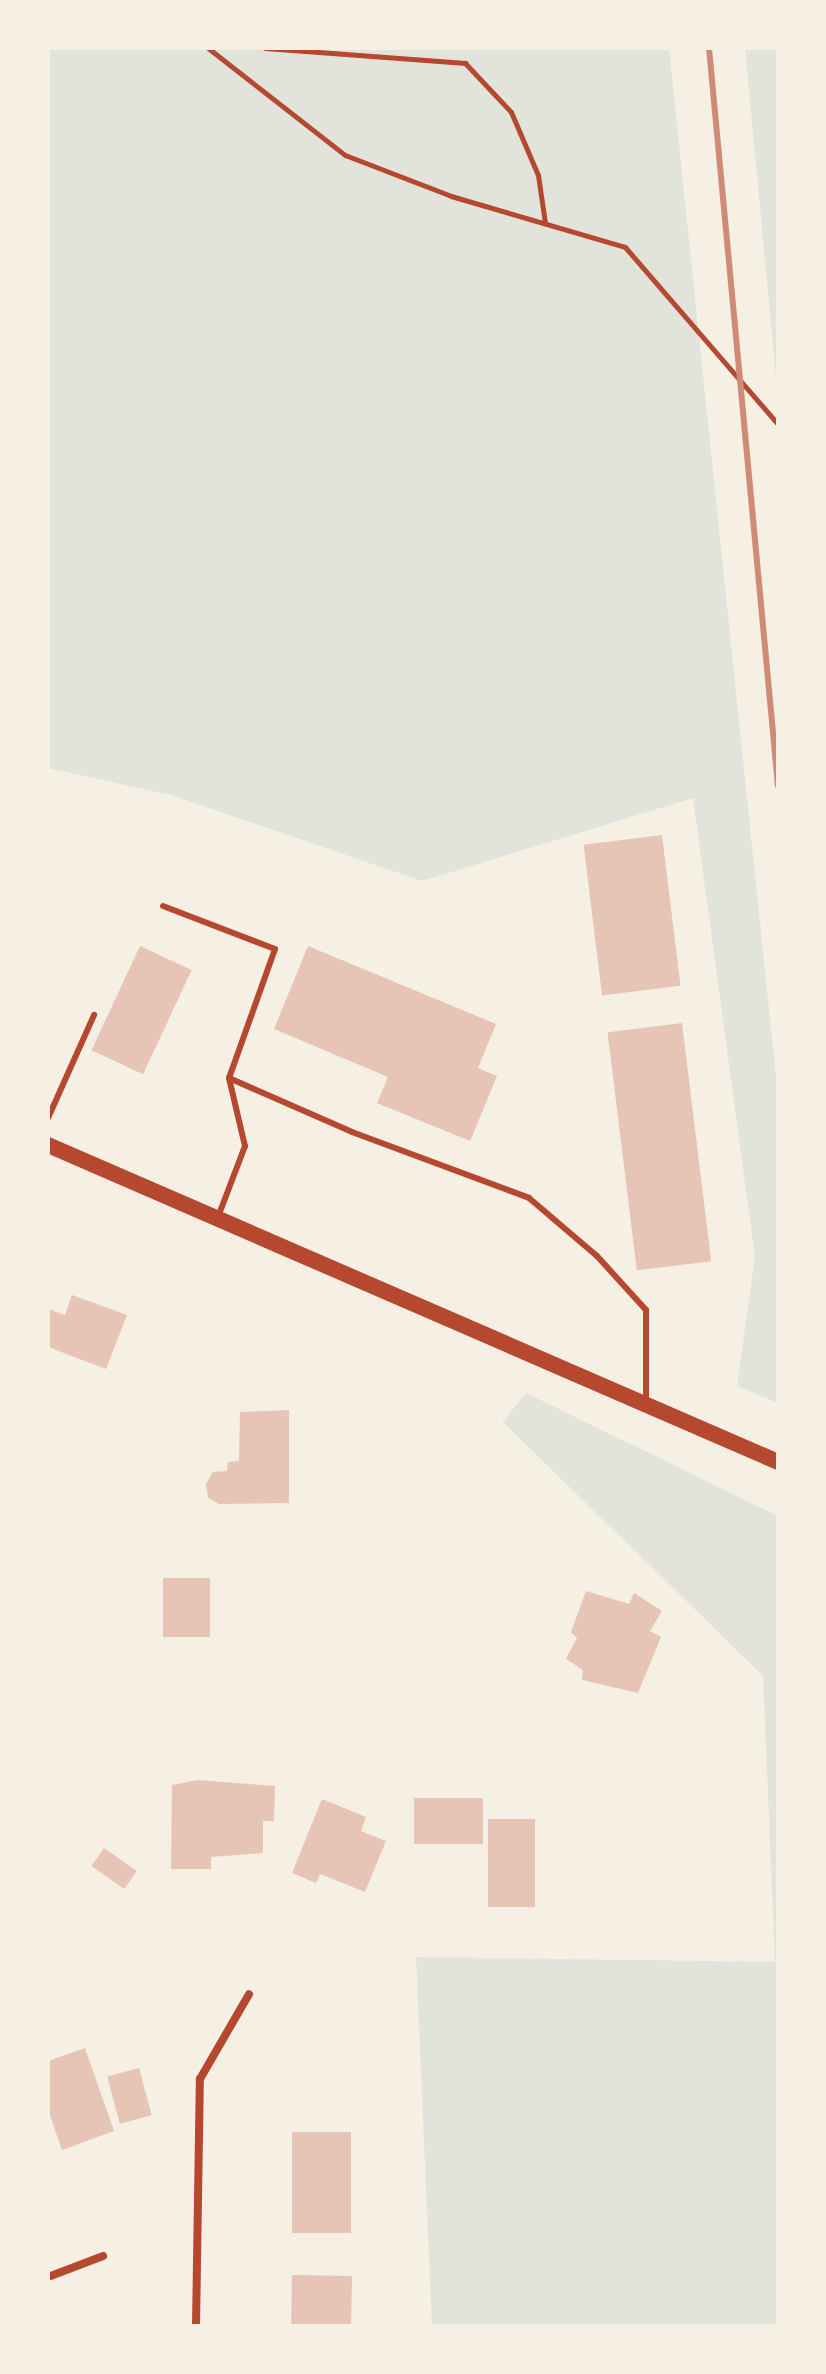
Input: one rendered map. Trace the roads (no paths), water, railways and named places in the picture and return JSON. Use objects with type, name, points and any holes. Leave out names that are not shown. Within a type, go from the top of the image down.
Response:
[{"type":"main road","points":[[48,1145],[778,1462]]},
{"type":"street","points":[[196,2326],[200,2079],[249,1994]]},
{"type":"street","points":[[48,2277],[103,2256]]},
{"type":"lane","points":[[163,906],[275,949],[229,1078],[245,1146],[218,1217]]},
{"type":"lane","points":[[48,1118],[94,1015]]},
{"type":"lane","points":[[229,1078],[352,1132],[529,1198],[597,1256],[646,1310],[646,1404]]},
{"type":"railway","points":[[709,48],[778,786]]}]
